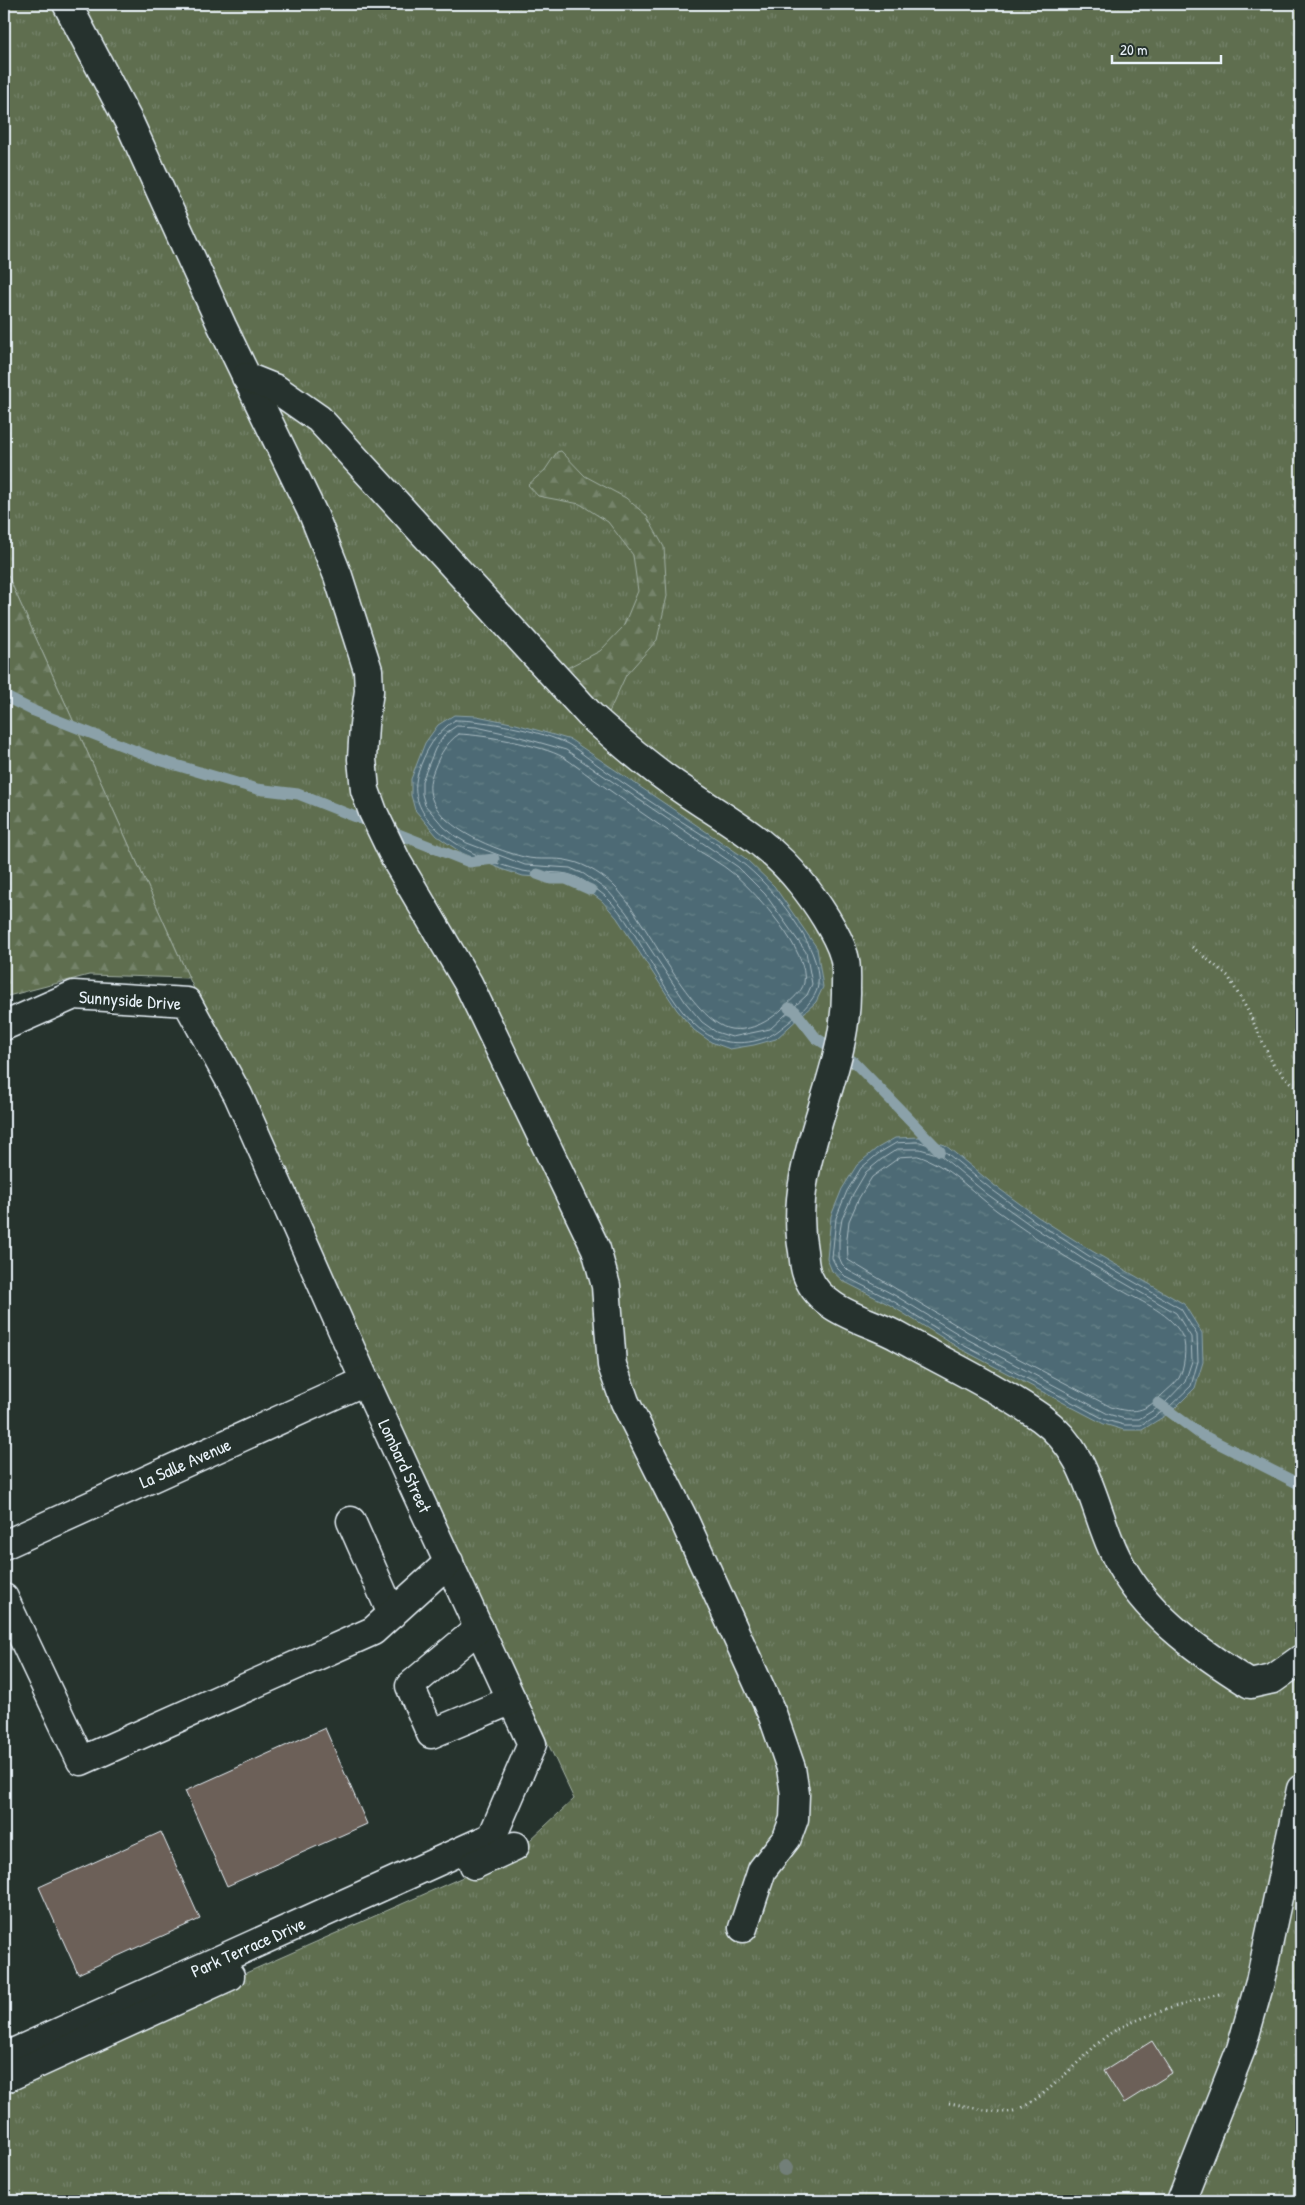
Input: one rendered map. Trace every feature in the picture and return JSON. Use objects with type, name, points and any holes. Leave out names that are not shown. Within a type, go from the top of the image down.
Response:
[{"type":"street","points":[[67,4],[130,124],[246,377],[317,525],[338,576],[368,670],[369,691],[362,759],[365,790],[373,812],[397,862],[468,983],[596,1249],[606,1286],[612,1365],[625,1402],[684,1520],[773,1716],[791,1768],[795,1794],[794,1819],[787,1838],[762,1870],[743,1928]]},
{"type":"street","points":[[246,377],[276,390],[319,419],[591,716],[682,790],[740,827],[777,855],[803,886],[822,915],[844,954],[847,1003],[846,1025],[835,1072],[820,1115],[803,1184],[799,1216],[808,1277],[818,1293],[854,1317],[895,1335],[1039,1417],[1060,1434],[1080,1460],[1124,1571],[1148,1603],[1176,1630],[1227,1670],[1250,1684],[1273,1679],[1301,1659]]},
{"type":"street","name":"Sunnyside Drive","points":[[4,1026],[74,994],[187,1002],[238,1095]]},
{"type":"street","name":"Lombard Street","points":[[238,1095],[365,1381],[532,1744],[504,1841]]},
{"type":"street","name":"La Salle Avenue","points":[[4,1545],[365,1381]]},
{"type":"street","points":[[351,1521],[392,1614]]},
{"type":"street","points":[[4,1598],[81,1761],[373,1631],[449,1562]]},
{"type":"street","points":[[479,1628],[410,1686],[431,1734],[512,1700]]},
{"type":"street","points":[[1181,2201],[1241,2048],[1260,1982],[1301,1789]]},
{"type":"street","points":[[4,2079],[504,1841]]},
{"type":"street","name":"Park Terrace Drive","points":[[4,2057],[504,1841]]},
{"type":"path","points":[[1192,947],[1228,976],[1248,1011],[1273,1064],[1301,1093]]},
{"type":"path","points":[[949,2103],[1006,2112],[1020,2110],[1048,2089],[1109,2035],[1148,2017],[1260,1982]]},
{"type":"green space","points":[[4,4],[1301,4],[1301,2201],[4,2201],[4,2080],[515,1854],[574,1799],[189,978],[4,567]]},
{"type":"green space","points":[[561,451],[585,476],[626,498],[646,515],[664,547],[667,596],[657,640],[626,675],[605,721],[561,671],[600,651],[623,627],[638,591],[633,555],[608,522],[580,504],[538,496],[528,485],[545,470],[557,452]]},
{"type":"green space","points":[[4,567],[189,978],[89,975],[4,997]]},
{"type":"water","points":[[454,715],[477,716],[516,724],[571,740],[745,858],[774,886],[817,948],[823,987],[816,1002],[776,1039],[730,1049],[711,1042],[694,1030],[677,1010],[617,918],[602,901],[579,884],[566,879],[523,876],[504,870],[462,853],[437,836],[415,810],[411,795],[411,779],[425,743],[438,725]]},
{"type":"water","points":[[921,1137],[945,1145],[994,1185],[1038,1217],[1092,1251],[1184,1304],[1202,1333],[1203,1362],[1195,1388],[1171,1412],[1142,1430],[1124,1430],[1104,1424],[959,1348],[890,1305],[843,1281],[832,1271],[827,1259],[831,1216],[842,1189],[857,1165],[876,1149],[895,1138]]},
{"type":"building","points":[[325,1728],[367,1824],[227,1886],[185,1791]]},
{"type":"building","points":[[161,1832],[200,1919],[78,1974],[39,1887]]},
{"type":"building","points":[[1152,2041],[1172,2073],[1124,2103],[1104,2071]]},
{"type":"waterway","points":[[4,696],[34,711],[159,760],[257,789],[298,794],[469,862],[494,859]]},
{"type":"waterway","points":[[537,874],[551,879],[566,879],[591,890]]},
{"type":"waterway","points":[[789,1008],[795,1011],[816,1038],[854,1062],[940,1151]]},
{"type":"waterway","points":[[1158,1403],[1200,1434],[1301,1485]]}]
